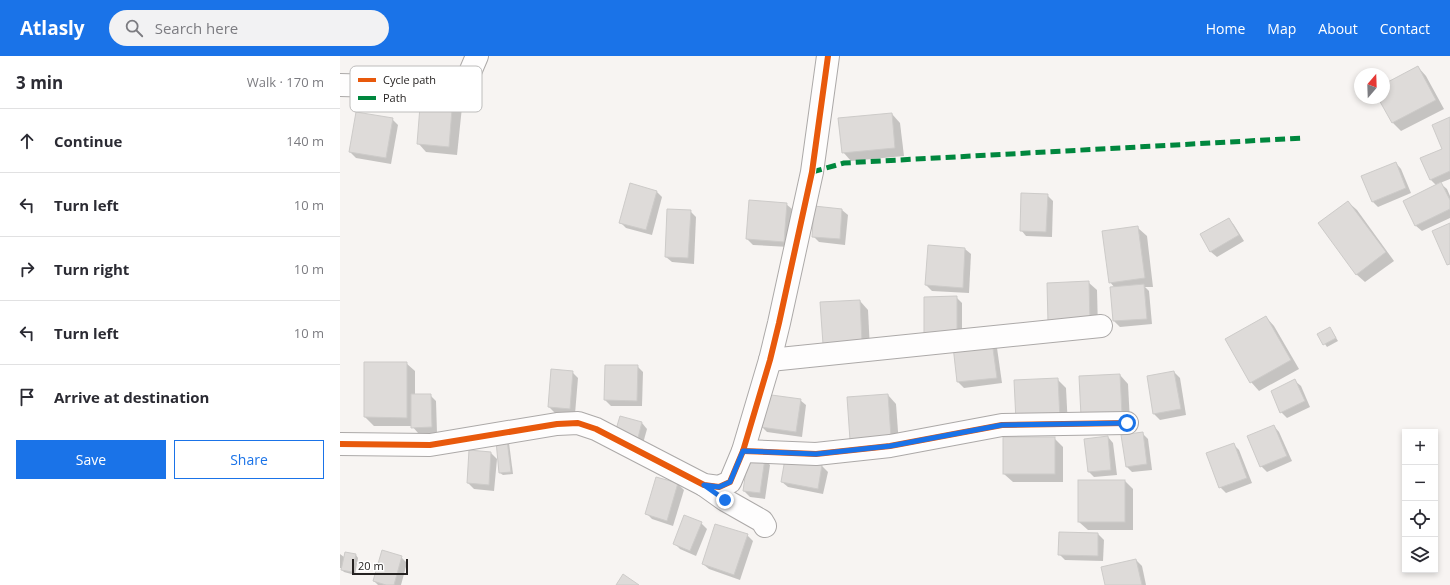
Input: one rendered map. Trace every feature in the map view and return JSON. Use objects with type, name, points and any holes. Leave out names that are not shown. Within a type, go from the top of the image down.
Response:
[{"type":"street","points":[[473,66],[477,56]]},
{"type":"street","points":[[704,485],[719,487],[730,482],[743,451],[770,360],[812,172],[828,56]]},
{"type":"street","points":[[340,85],[350,85]]},
{"type":"street","points":[[770,360],[1101,326]]},
{"type":"street","points":[[340,444],[430,446],[557,424],[578,423],[596,429],[704,485],[725,500],[762,521],[765,526]]},
{"type":"street","points":[[743,451],[816,454],[890,446],[1002,425],[1127,423]]},
{"type":"building","points":[[1418,66],[1436,100],[1392,123],[1381,104],[1390,104],[1390,81]]},
{"type":"building","points":[[356,112],[393,118],[386,158],[349,152]]},
{"type":"building","points":[[420,112],[452,112],[449,147],[417,144]]},
{"type":"building","points":[[892,113],[895,148],[842,153],[838,118]]},
{"type":"building","points":[[1450,117],[1450,171],[1430,180],[1420,158],[1442,149],[1432,125]]},
{"type":"building","points":[[1396,162],[1406,188],[1372,202],[1361,176]]},
{"type":"building","points":[[1441,182],[1450,200],[1450,209],[1415,226],[1403,201]]},
{"type":"building","points":[[630,183],[657,191],[646,230],[619,223]]},
{"type":"building","points":[[1021,193],[1048,194],[1046,232],[1020,231]]},
{"type":"building","points":[[749,200],[787,203],[784,242],[746,239]]},
{"type":"building","points":[[1348,201],[1386,252],[1356,275],[1318,223]]},
{"type":"building","points":[[814,206],[842,209],[840,239],[812,237]]},
{"type":"building","points":[[667,209],[691,210],[688,258],[665,257]]},
{"type":"building","points":[[1229,218],[1239,235],[1210,252],[1200,234]]},
{"type":"building","points":[[1450,223],[1450,264],[1447,265],[1432,231]]},
{"type":"building","points":[[1138,226],[1145,278],[1109,283],[1102,231]]},
{"type":"building","points":[[928,245],[965,248],[963,288],[925,285]]},
{"type":"building","points":[[1089,281],[1090,321],[1048,322],[1047,283]]},
{"type":"building","points":[[1144,284],[1147,319],[1113,321],[1110,287]]},
{"type":"building","points":[[957,296],[957,334],[924,334],[924,297]]},
{"type":"building","points":[[860,300],[862,342],[823,344],[820,302]]},
{"type":"building","points":[[1266,316],[1291,360],[1250,383],[1225,339]]},
{"type":"building","points":[[1330,327],[1336,338],[1323,345],[1317,334]]},
{"type":"building","points":[[992,341],[997,378],[957,382],[953,346]]},
{"type":"building","points":[[364,362],[407,362],[407,418],[364,417]]},
{"type":"building","points":[[605,365],[638,365],[637,401],[604,400]]},
{"type":"building","points":[[551,369],[573,371],[570,409],[548,407]]},
{"type":"building","points":[[1174,371],[1181,409],[1153,414],[1147,376]]},
{"type":"building","points":[[1120,374],[1122,414],[1081,416],[1079,376]]},
{"type":"building","points":[[1058,378],[1060,419],[1016,421],[1014,380]]},
{"type":"building","points":[[1295,379],[1305,401],[1280,413],[1271,391]]},
{"type":"building","points":[[411,394],[431,394],[432,427],[411,428]]},
{"type":"building","points":[[764,394],[801,399],[796,432],[760,427]]},
{"type":"building","points":[[888,394],[891,437],[850,440],[847,397]]},
{"type":"building","points":[[620,416],[642,422],[637,442],[614,436]]},
{"type":"building","points":[[1274,425],[1287,456],[1260,467],[1247,436]]},
{"type":"building","points":[[1143,432],[1147,464],[1126,467],[1121,435]]},
{"type":"building","points":[[1108,436],[1111,470],[1088,472],[1084,439]]},
{"type":"building","points":[[1003,437],[1055,437],[1055,474],[1003,474]]},
{"type":"building","points":[[507,440],[511,472],[499,473],[496,441]]},
{"type":"building","points":[[1234,443],[1247,478],[1219,488],[1206,453]]},
{"type":"building","points":[[469,450],[491,452],[489,485],[467,483]]},
{"type":"building","points":[[748,456],[765,458],[760,493],[743,491]]},
{"type":"building","points":[[785,459],[822,465],[818,489],[781,482]]},
{"type":"building","points":[[656,477],[678,483],[667,521],[645,514]]},
{"type":"building","points":[[1078,480],[1125,480],[1125,522],[1078,522]]},
{"type":"building","points":[[684,515],[702,522],[690,551],[673,544]]},
{"type":"building","points":[[715,524],[748,534],[734,575],[702,564]]},
{"type":"building","points":[[1059,532],[1098,533],[1098,556],[1058,555]]},
{"type":"building","points":[[382,550],[402,556],[394,585],[386,585],[373,581]]},
{"type":"building","points":[[345,552],[356,554],[352,572],[341,570]]},
{"type":"building","points":[[1136,559],[1142,585],[1105,585],[1101,567]]},
{"type":"building","points":[[623,574],[639,585],[616,585]]},
{"type":"marked path","points":[[812,172],[844,163],[1303,138]]},
{"type":"cycle path","points":[[340,444],[430,445],[557,424],[578,423],[596,429],[704,485],[719,487],[730,482],[743,451],[770,360],[779,323],[812,172],[828,56]]},
{"type":"cycle path","points":[[743,451],[816,454],[890,446],[1002,425],[1127,423]]},
{"type":"route","points":[[725,500],[704,485],[719,487],[730,482],[743,451],[816,454],[890,446],[1002,425],[1127,423]]}]
